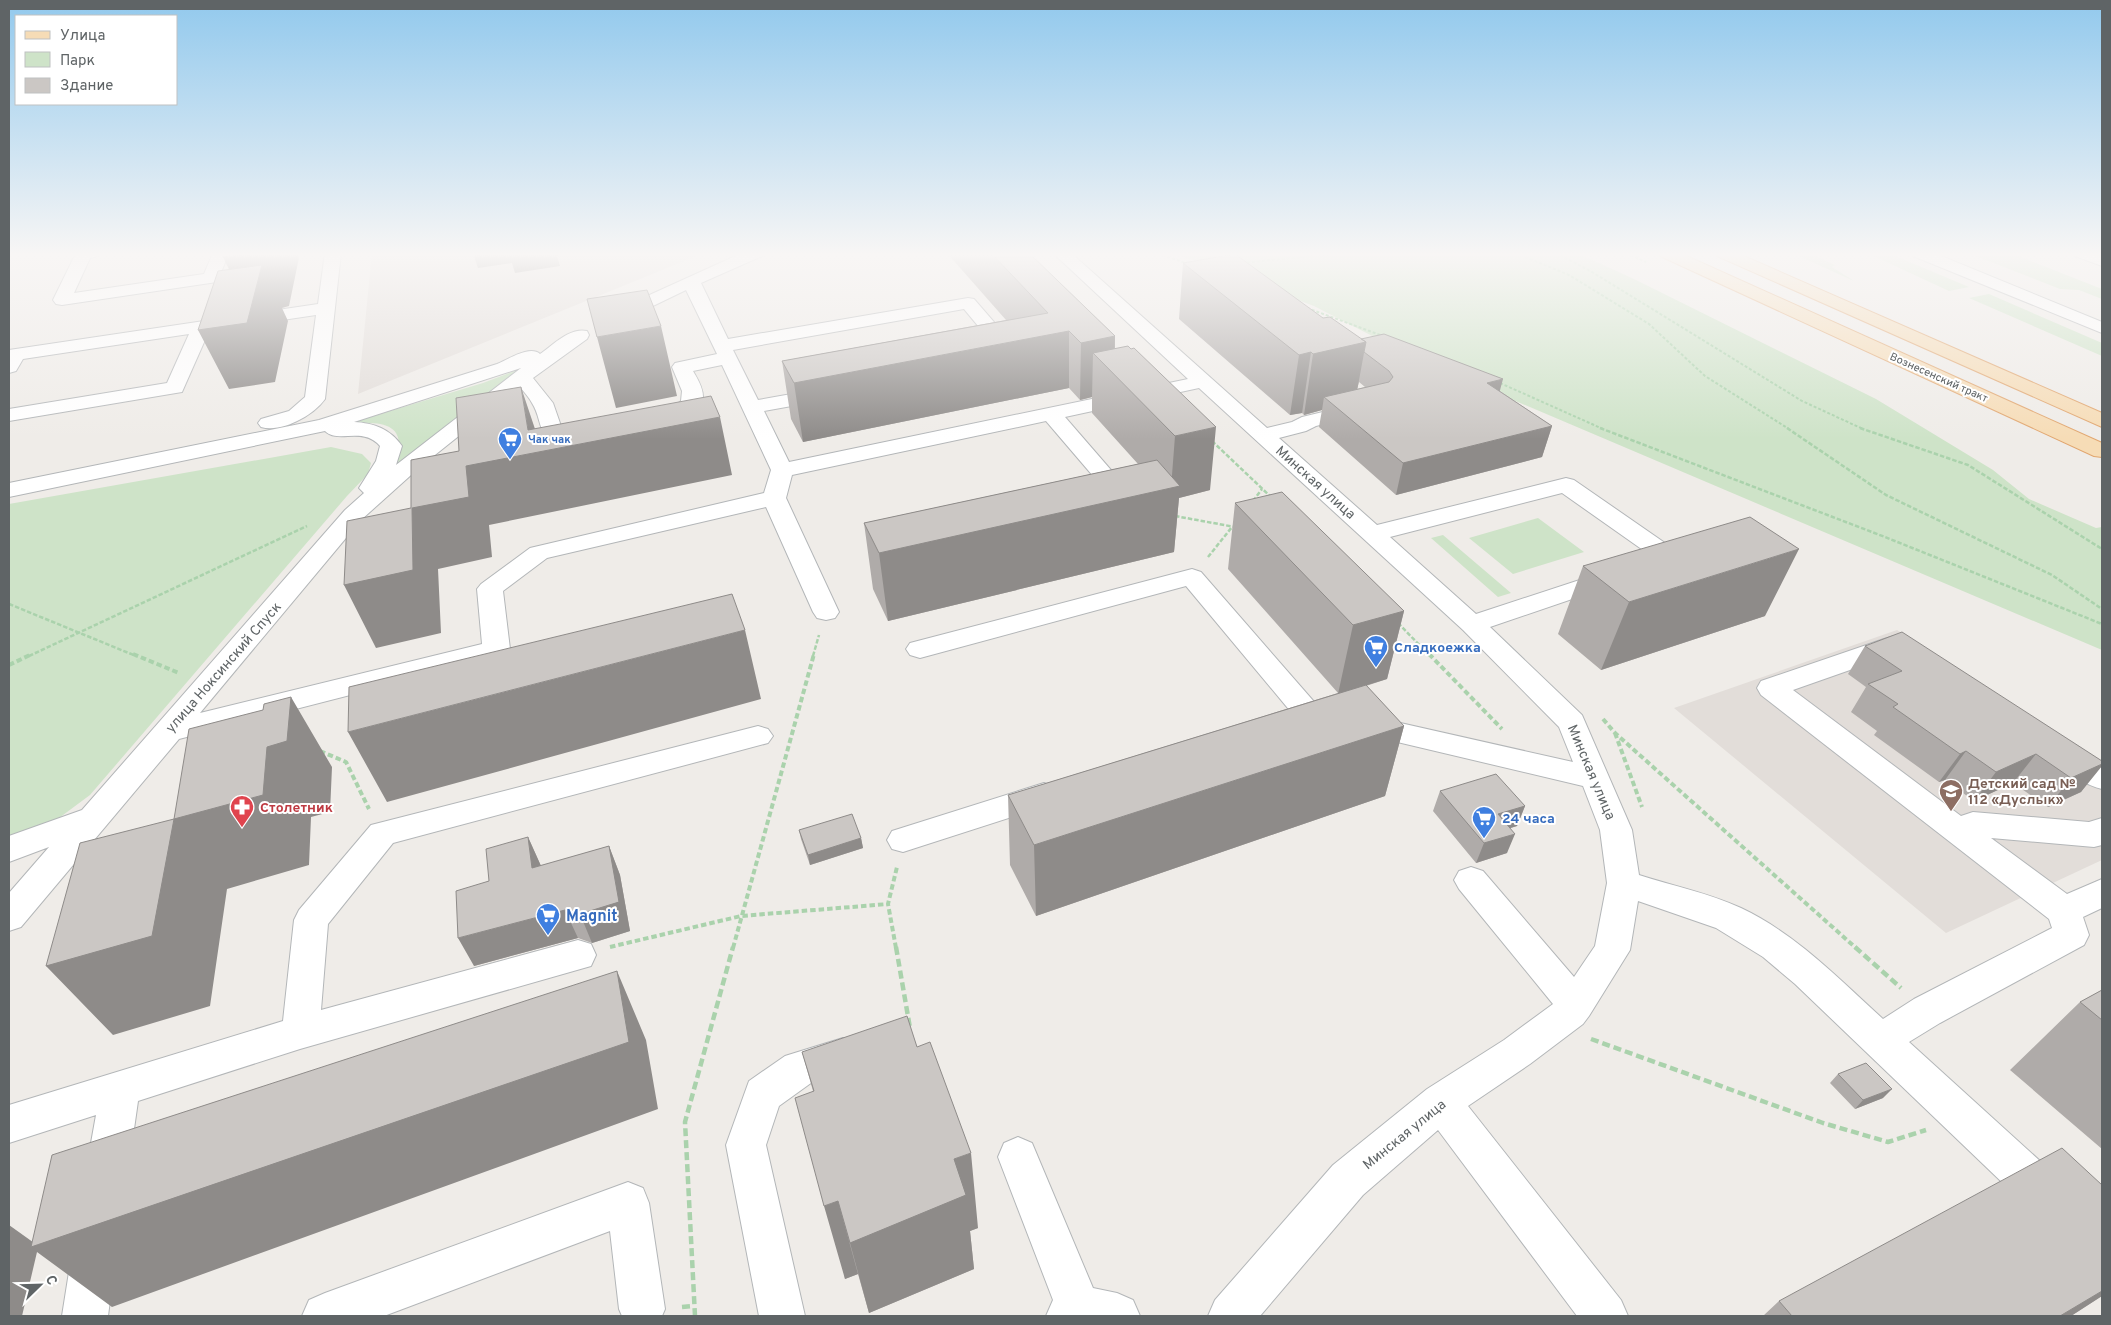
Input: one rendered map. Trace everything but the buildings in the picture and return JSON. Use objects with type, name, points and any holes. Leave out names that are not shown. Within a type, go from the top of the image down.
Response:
[{"type":"main road","name":"Вознесенский тракт","points":[[1802,315],[2102,451]]},
{"type":"main road","name":"Вознесенский тракт","points":[[1862,315],[2102,421]]},
{"type":"street","points":[[9,367],[16,354],[281,315]]},
{"type":"street","points":[[235,445],[238,432],[296,415],[315,399],[325,315]]},
{"type":"street","name":"улица Ноксинский Спуск","points":[[9,490],[235,445],[356,415],[504,368],[621,315]]},
{"type":"street","points":[[707,315],[782,470],[774,498],[826,612]]},
{"type":"street","points":[[643,427],[672,422],[691,405],[694,395],[682,367],[725,352],[909,315]]},
{"type":"street","points":[[978,315],[1015,358],[995,361]]},
{"type":"street","name":"Минская улица","points":[[1130,315],[1472,624],[1572,722],[1616,830],[1624,883],[1612,950],[1564,1015],[1517,1052],[1441,1102],[1348,1180],[1231,1316]]},
{"type":"street","points":[[2070,315],[2102,328]]},
{"type":"street","points":[[9,415],[175,388],[201,327]]},
{"type":"street","name":"улица Ноксинский Спуск","points":[[9,917],[353,515],[412,462],[522,377],[594,328]]},
{"type":"street","points":[[522,377],[543,403],[550,426],[554,430],[562,435],[580,437],[605,434]]},
{"type":"street","points":[[782,470],[1051,412],[1205,382]]},
{"type":"street","points":[[1299,427],[1309,421],[1375,406],[1352,389]]},
{"type":"street","points":[[752,407],[840,391]]},
{"type":"street","points":[[315,399],[356,415]]},
{"type":"street","points":[[1051,412],[1119,492]]},
{"type":"street","points":[[1264,435],[1299,427],[1320,428]]},
{"type":"street","name":"улица Ноксинский Спуск","points":[[258,440],[331,430],[366,429],[385,437],[391,446],[387,461],[353,515]]},
{"type":"street","points":[[1372,534],[1566,485],[1669,557],[1472,624]]},
{"type":"street","points":[[168,731],[496,650],[490,589],[539,552],[774,498]]},
{"type":"street","points":[[920,649],[1192,577],[1306,711]]},
{"type":"street","points":[[1881,1040],[1927,1012],[2072,934],[2064,911],[1772,688],[1898,643],[1915,654]]},
{"type":"street","points":[[1278,720],[1306,711],[1595,778]]},
{"type":"street","points":[[300,1032],[311,920],[382,834],[758,736]]},
{"type":"street","points":[[2045,740],[2102,778]]},
{"type":"street","points":[[903,840],[1072,786]]},
{"type":"street","name":"улица Ноксинский Спуск","points":[[9,849],[92,818]]},
{"type":"street","points":[[1958,830],[1973,824],[2094,835],[2102,830]]},
{"type":"street","points":[[1471,880],[1564,1015]]},
{"type":"street","points":[[1624,883],[1714,912],[1750,929],[1787,955],[1965,1118],[2073,1221]]},
{"type":"street","points":[[2064,911],[2102,893]]},
{"type":"street","points":[[9,1124],[300,1032],[578,955]]},
{"type":"street","points":[[782,1316],[746,1145],[763,1094],[799,1069],[911,1034]]},
{"type":"street","points":[[85,1316],[120,1089]]},
{"type":"street","points":[[1441,1102],[1605,1316]]},
{"type":"street","points":[[1018,1157],[1088,1313]]},
{"type":"street","points":[[325,1316],[628,1202],[642,1309]]},
{"type":"path","points":[[1326,315],[1390,338]]},
{"type":"path","points":[[1634,315],[1649,324],[1704,376],[1753,405],[1886,495],[2052,574],[2102,609]]},
{"type":"path","points":[[1662,315],[1802,400],[1854,426],[1968,465],[2102,549]]},
{"type":"path","points":[[1496,382],[1582,421],[1885,537],[2102,624]]},
{"type":"path","points":[[1208,436],[1276,502]]},
{"type":"path","points":[[1250,504],[1262,489]]},
{"type":"path","points":[[1169,515],[1242,529]]},
{"type":"path","points":[[1192,577],[1238,519]]},
{"type":"path","points":[[9,665],[310,525]]},
{"type":"path","points":[[9,604],[207,685]]},
{"type":"path","points":[[695,1316],[685,1122],[826,612]]},
{"type":"path","points":[[1396,621],[1494,720],[1526,762]]},
{"type":"path","points":[[311,747],[346,762],[382,834]]},
{"type":"path","points":[[903,840],[888,904],[911,1034]]},
{"type":"path","points":[[578,955],[742,916],[888,904]]},
{"type":"path","points":[[1564,1015],[1823,1123],[1888,1142],[1965,1118]]},
{"type":"shaded area","points":[[366,315],[552,315],[358,394]]},
{"type":"shaded area","name":"Детский сад № 112 «Дуслык»","points":[[1897,630],[2102,764],[2102,860],[1946,933],[1674,708]]},
{"type":"green space","points":[[1331,315],[1706,315],[1876,399],[1993,470],[2029,499],[2096,528],[2102,527],[2102,650],[1419,360]]},
{"type":"green space","points":[[2008,315],[2037,315],[2102,343],[2102,356]]},
{"type":"green space","points":[[517,370],[395,468],[399,453],[399,442],[391,428],[374,423],[350,423],[483,383]]},
{"type":"green space","points":[[331,447],[362,454],[371,463],[368,474],[90,795],[59,818],[9,840],[9,504]]},
{"type":"green space","points":[[1538,518],[1584,552],[1513,574],[1469,538]]},
{"type":"green space","points":[[1443,535],[1511,593],[1498,597],[1431,538]]},
{"type":"place","name":"Чак чак","points":[[510,460]]},
{"type":"place","name":"Сладкоежка","points":[[1376,668]]},
{"type":"place","name":"Детский сад № 112 «Дуслык»","points":[[1951,812]]},
{"type":"place","name":"Столетник","points":[[242,828]]},
{"type":"place","name":"24 часа","points":[[1484,839]]},
{"type":"place","name":"Magnit","points":[[548,936]]}]
